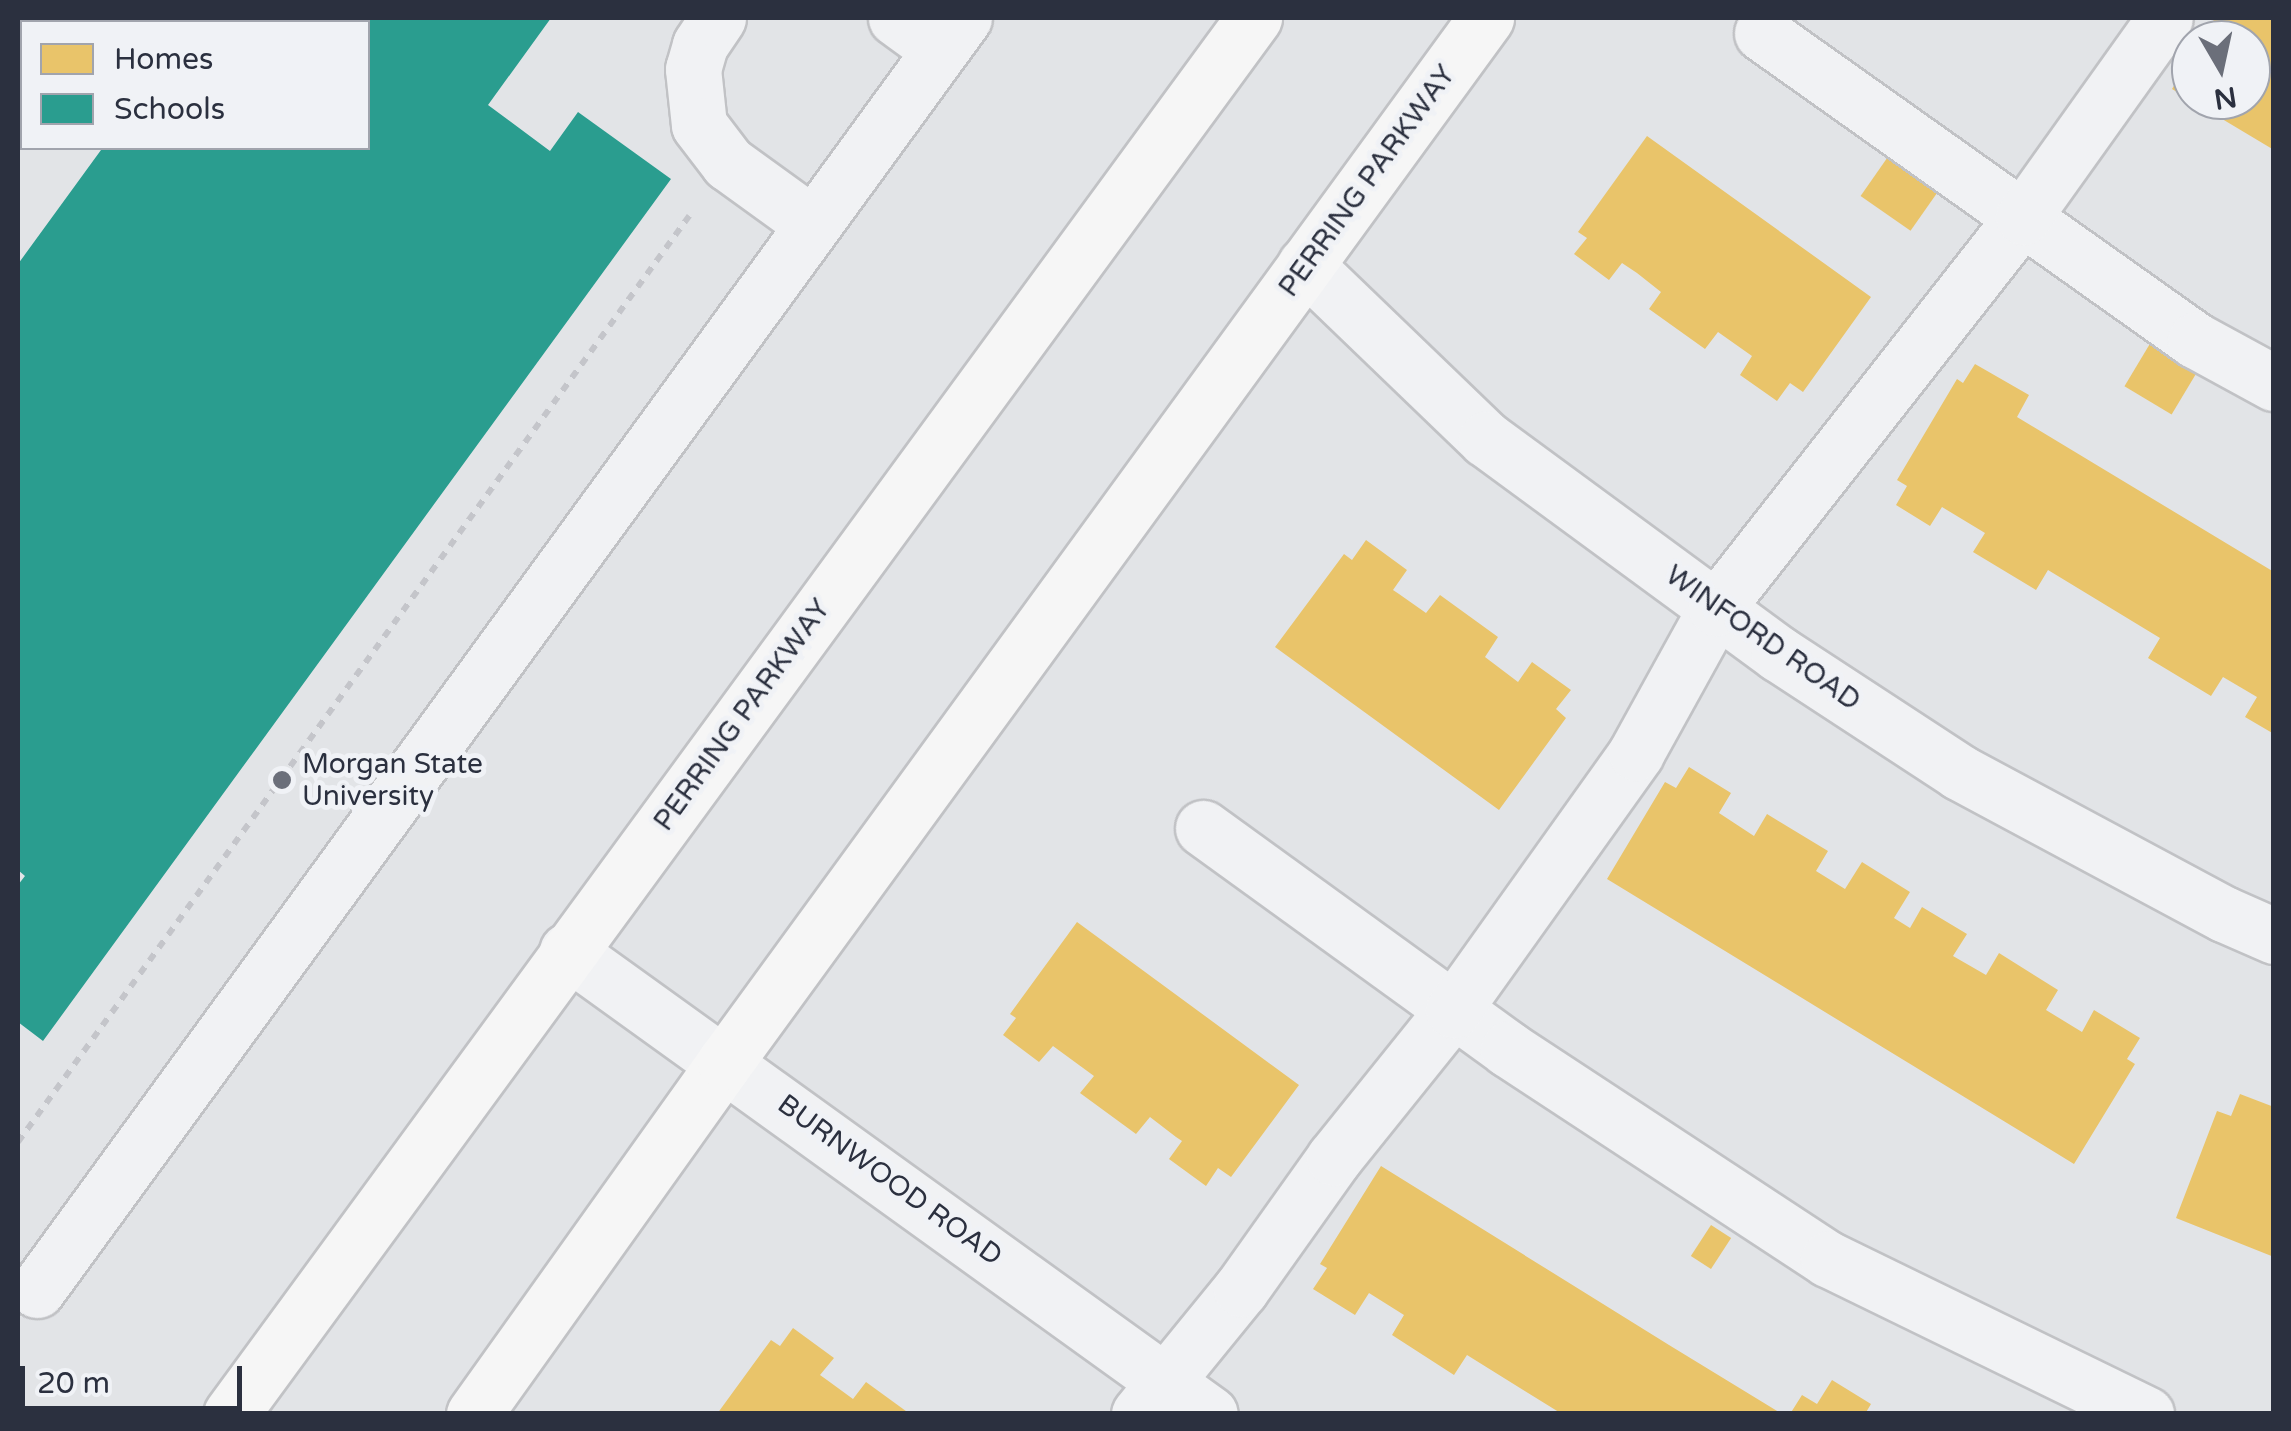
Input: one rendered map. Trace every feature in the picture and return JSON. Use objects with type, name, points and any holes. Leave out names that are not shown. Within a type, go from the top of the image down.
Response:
[{"type":"main road","name":"PERRING PARKWAY","points":[[231,1414],[1254,18]]},
{"type":"main road","name":"PERRING PARKWAY","points":[[474,1414],[725,1062],[1486,18]]},
{"type":"street","points":[[718,18],[700,46],[693,69],[699,124],[728,162],[811,224]]},
{"type":"street","points":[[37,1290],[952,34],[896,18]]},
{"type":"street","points":[[1152,1396],[1242,1290],[1334,1158],[1453,1010],[1636,753],[1716,608],[2023,217],[2165,18]]},
{"type":"street","points":[[1762,32],[2196,340],[2274,382]]},
{"type":"street","name":"WINFORD ROAD","points":[[1305,266],[1486,438],[1716,608],[1959,772],[2224,914],[2274,936]]},
{"type":"street","points":[[1204,828],[1453,1010],[1828,1259],[2146,1414]]},
{"type":"street","name":"BURNWOOD ROAD","points":[[567,951],[725,1062],[1152,1396],[1210,1414]]},
{"type":"path","points":[[18,1142],[695,207]]},
{"type":"building: Homes","points":[[2274,18],[2274,150],[2224,120],[2271,120],[2271,20],[2214,20]]},
{"type":"building: Homes","points":[[1647,136],[1871,297],[1803,392],[1790,383],[1777,401],[1740,375],[1752,356],[1718,332],[1705,349],[1649,309],[1661,292],[1637,273],[1622,263],[1609,280],[1574,254],[1587,238],[1578,232]]},
{"type":"building: Homes","points":[[1899,141],[1949,176],[1911,231],[1861,196]]},
{"type":"building: Homes","points":[[2160,327],[2207,355],[2172,414],[2124,386]]},
{"type":"building: Homes","points":[[1975,364],[2029,395],[2017,417],[2274,572],[2274,734],[2245,717],[2257,697],[2223,677],[2211,696],[2148,658],[2160,638],[2048,570],[2036,590],[1973,552],[1985,533],[1942,507],[1930,526],[1896,505],[1907,486],[1897,480],[1957,379],[1963,383]]},
{"type":"building: Homes","points":[[1366,540],[1407,570],[1393,590],[1426,613],[1440,595],[1498,637],[1485,657],[1518,682],[1532,662],[1571,690],[1556,709],[1566,718],[1499,810],[1275,647],[1344,554],[1352,560]]},
{"type":"building: Homes","points":[[1689,767],[1731,793],[1719,813],[1754,836],[1767,814],[1828,851],[1816,871],[1845,889],[1862,862],[1910,892],[1894,918],[1910,928],[1922,907],[1967,934],[1953,956],[1986,975],[1999,953],[2058,990],[2046,1010],[2082,1032],[2094,1010],[2140,1038],[2127,1059],[2135,1064],[2074,1164],[1607,879],[1665,782],[1676,788]]},
{"type":"building: Homes","points":[[1077,922],[1299,1085],[1231,1177],[1218,1168],[1206,1186],[1169,1159],[1182,1141],[1150,1117],[1136,1134],[1080,1093],[1094,1076],[1053,1046],[1039,1062],[1003,1035],[1016,1018],[1010,1014]]},
{"type":"building: Homes","points":[[2240,1094],[2274,1107],[2274,1257],[2176,1218],[2217,1111],[2231,1116]]},
{"type":"building: Homes","points":[[1381,1166],[1782,1414],[1562,1414],[1467,1355],[1454,1375],[1392,1335],[1404,1315],[1369,1293],[1355,1315],[1313,1289],[1327,1268],[1320,1264]]},
{"type":"building: Homes","points":[[1711,1225],[1731,1238],[1711,1269],[1691,1256]]},
{"type":"building: Homes","points":[[793,1328],[834,1358],[820,1375],[853,1399],[866,1382],[910,1414],[717,1414],[771,1340],[780,1346]]},
{"type":"building: Homes","points":[[1832,1380],[1871,1404],[1865,1414],[1790,1414],[1802,1395],[1817,1404]]},
{"type":"building: Schools","points":[[551,18],[488,105],[550,151],[578,112],[671,179],[43,1041],[18,1022],[18,885],[25,876],[18,870],[18,264],[101,150],[370,150],[370,20],[36,20]]},
{"type":"building: Schools","points":[[20,42],[20,92],[18,90]]},
{"type":"place","name":"Morgan State University","points":[[282,780]]}]
